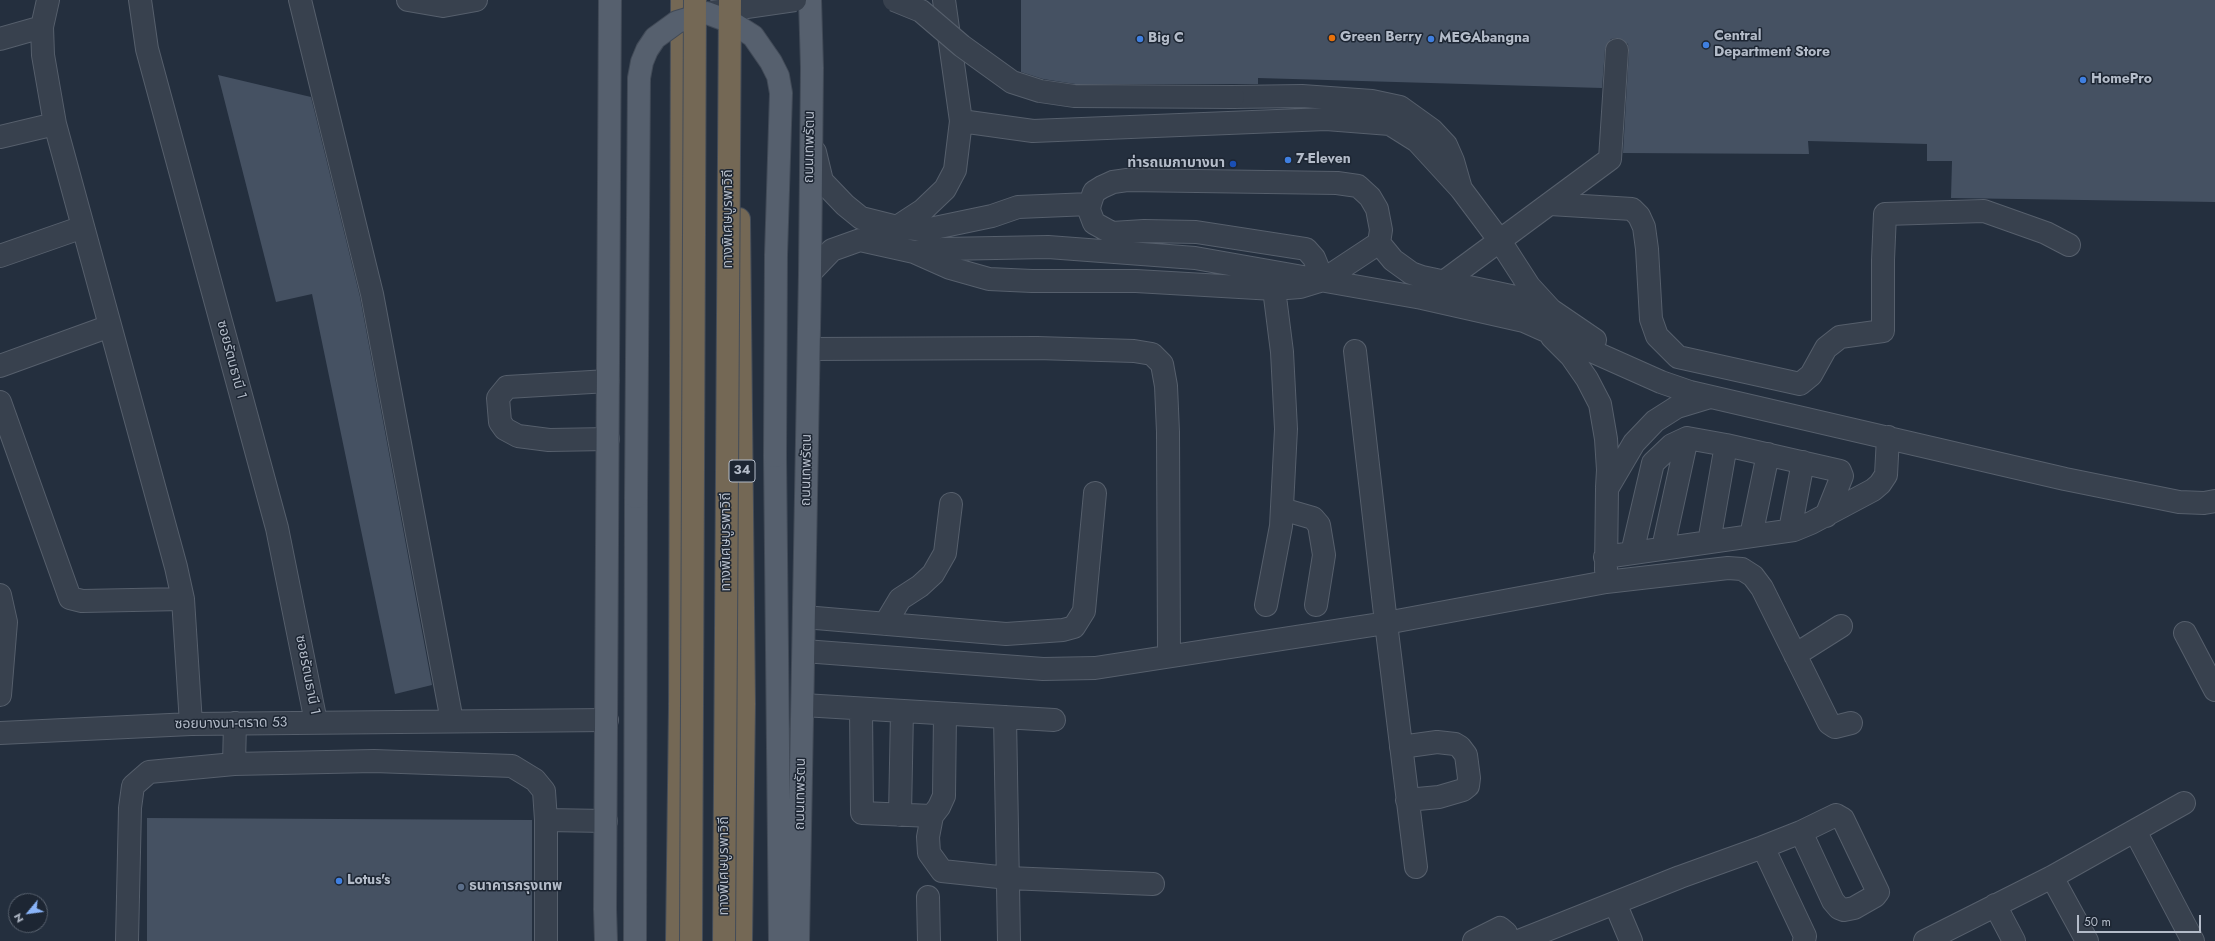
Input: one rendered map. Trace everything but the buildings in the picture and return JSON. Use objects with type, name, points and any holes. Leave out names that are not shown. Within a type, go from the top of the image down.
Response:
[{"type":"highway","points":[[677,941],[680,707],[682,0]]},
{"type":"highway","name":"ทางพิเศษบูรพาวิถี","points":[[724,941],[730,0]]},
{"type":"highway","name":"34","points":[[739,0],[744,704],[742,941]]},
{"type":"highway","points":[[691,941],[701,6]]},
{"type":"main road","points":[[606,941],[610,0]]},
{"type":"main road","points":[[635,941],[639,78],[642,62],[647,50],[656,38],[701,6],[753,36],[771,62],[778,76],[781,93],[776,255],[780,941]]},
{"type":"main road","name":"ถนนเทพรัตน","points":[[798,941],[810,273],[810,10]]},
{"type":"street","points":[[48,0],[42,27],[43,55],[55,124],[183,599],[191,724]]},
{"type":"street","name":"ซอยรัตนธานี 1","points":[[140,0],[147,49],[277,528],[316,722]]},
{"type":"street","points":[[300,0],[372,294],[452,721]]},
{"type":"street","points":[[408,0],[443,6],[476,0]]},
{"type":"street","points":[[701,6],[795,0]]},
{"type":"street","points":[[810,10],[820,0]]},
{"type":"street","points":[[894,0],[921,11],[962,46],[1012,82],[1040,91],[1074,96],[1302,96],[1372,101],[1400,107],[1432,130],[1446,145],[1453,161],[1460,189]]},
{"type":"street","points":[[897,226],[923,210],[945,189],[955,170],[961,121],[944,0]]},
{"type":"street","points":[[0,39],[42,27]]},
{"type":"street","points":[[1422,298],[1610,159],[1617,50]]},
{"type":"street","points":[[961,121],[1033,131],[1326,119],[1390,124],[1417,141],[1460,189],[1500,241],[1529,286],[1547,319],[1587,379],[1600,404],[1606,439],[1608,470],[1605,556],[1606,582]]},
{"type":"street","points":[[0,137],[55,124]]},
{"type":"street","points":[[810,132],[822,181],[860,218],[925,230],[992,216],[1018,207],[1090,204]]},
{"type":"street","points":[[810,273],[832,250],[860,240],[914,252],[950,268],[989,279],[1032,281],[1136,281],[1274,289],[1300,287],[1323,280],[1378,243],[1381,230],[1377,209],[1370,197],[1358,186],[1337,184],[1126,180],[1113,182],[1094,192],[1089,210],[1094,223],[1112,233],[1144,231],[1196,232],[1306,249],[1314,258],[1323,280]]},
{"type":"street","points":[[1550,204],[1632,209],[1639,216],[1644,227],[1647,249],[1651,319],[1657,336],[1678,357],[1800,384],[1811,375],[1826,348],[1840,337],[1883,331],[1883,260],[1886,214],[1984,212],[2046,233],[2069,245]]},
{"type":"street","points":[[0,256],[83,227]]},
{"type":"street","points":[[1378,243],[1393,260],[1411,272],[1444,282],[1525,299],[1547,319],[1648,376],[1676,388],[2065,479],[2179,502],[2204,504],[2215,501]]},
{"type":"street","points":[[914,252],[943,249],[1048,247],[1195,258],[1422,298],[1507,316],[1547,319]]},
{"type":"street","points":[[1266,605],[1281,526],[1286,429],[1282,352],[1274,289]]},
{"type":"street","points":[[0,366],[110,326]]},
{"type":"street","points":[[809,349],[1036,348],[1134,351],[1152,354],[1162,364],[1166,386],[1168,432],[1169,656]]},
{"type":"street","points":[[1356,351],[1386,623],[1416,867]]},
{"type":"street","points":[[608,381],[508,387],[498,398],[500,422],[505,429],[518,436],[549,440],[608,439]]},
{"type":"street","points":[[1607,489],[1634,443],[1655,421],[1678,407],[1711,396]]},
{"type":"street","points":[[0,402],[70,598],[82,601],[183,599]]},
{"type":"street","points":[[1605,556],[1790,530],[1826,516],[1873,490],[1880,484],[1886,475],[1888,437]]},
{"type":"street","points":[[1632,553],[1653,463],[1672,445],[1686,438],[1768,454],[1840,471],[1842,476],[1826,516]]},
{"type":"street","points":[[1663,548],[1686,438]]},
{"type":"street","points":[[1709,542],[1726,445]]},
{"type":"street","points":[[1751,536],[1768,454]]},
{"type":"street","points":[[1790,530],[1803,462]]},
{"type":"street","points":[[804,617],[1006,634],[1063,630],[1074,627],[1084,611],[1095,492]]},
{"type":"street","points":[[885,624],[900,599],[920,586],[933,574],[942,559],[945,553],[951,504]]},
{"type":"street","points":[[1282,509],[1313,518],[1319,525],[1324,555],[1316,605]]},
{"type":"street","points":[[804,652],[1042,670],[1096,668],[1386,623],[1606,582],[1728,568],[1742,569],[1753,576],[1762,588],[1829,724],[1836,727],[1851,723]]},
{"type":"street","points":[[0,595],[6,622],[0,695]]},
{"type":"street","points":[[1795,655],[1841,626]]},
{"type":"street","points":[[2185,633],[2215,690]]},
{"type":"street","points":[[803,705],[1054,720]]},
{"type":"street","points":[[861,709],[862,813],[932,816]]},
{"type":"street","points":[[900,815],[902,711]]},
{"type":"street","points":[[946,714],[944,796],[939,808],[932,816],[928,837],[929,853],[942,871],[1008,878],[1153,884]]},
{"type":"street","points":[[1005,717],[1009,941]]},
{"type":"street","name":"ซอยบางนา-ตราด 53","points":[[0,733],[235,723],[607,720]]},
{"type":"street","points":[[234,764],[235,723]]},
{"type":"street","points":[[1401,747],[1437,742],[1455,744],[1460,747],[1466,755],[1469,778],[1468,786],[1463,790],[1438,797],[1407,800]]},
{"type":"street","points":[[127,941],[130,808],[133,786],[149,772],[234,764],[374,761],[512,766],[535,780],[544,791],[546,820],[546,941]]},
{"type":"street","points":[[1925,941],[1956,934],[1995,906],[2135,832],[2184,803]]},
{"type":"street","points":[[546,820],[606,820]]},
{"type":"street","points":[[1533,938],[1615,903],[1801,832]]},
{"type":"street","points":[[2135,832],[2193,941]]},
{"type":"street","points":[[1763,847],[1805,936],[1804,941]]},
{"type":"street","points":[[2052,877],[2087,941]]},
{"type":"street","points":[[928,897],[929,941]]},
{"type":"street","points":[[1615,903],[1627,939]]},
{"type":"street","points":[[1995,906],[2014,941]]},
{"type":"street","points":[[1474,941],[1500,928],[1503,929],[1510,941]]},
{"type":"place","name":"Green Berry","points":[[1332,38]]},
{"type":"place","name":"Big C","points":[[1140,39]]},
{"type":"place","name":"MEGAbangna","points":[[1431,39]]},
{"type":"place","name":"Central Department Store","points":[[1706,45]]},
{"type":"place","name":"HomePro","points":[[2083,80]]},
{"type":"place","name":"7-Eleven","points":[[1288,160]]},
{"type":"place","name":"ท่ารถเมกาบางนา","points":[[1233,164]]},
{"type":"place","name":"Lotus's","points":[[339,881]]},
{"type":"place","name":"ธนาคารกรุงเทพ","points":[[461,887]]}]
